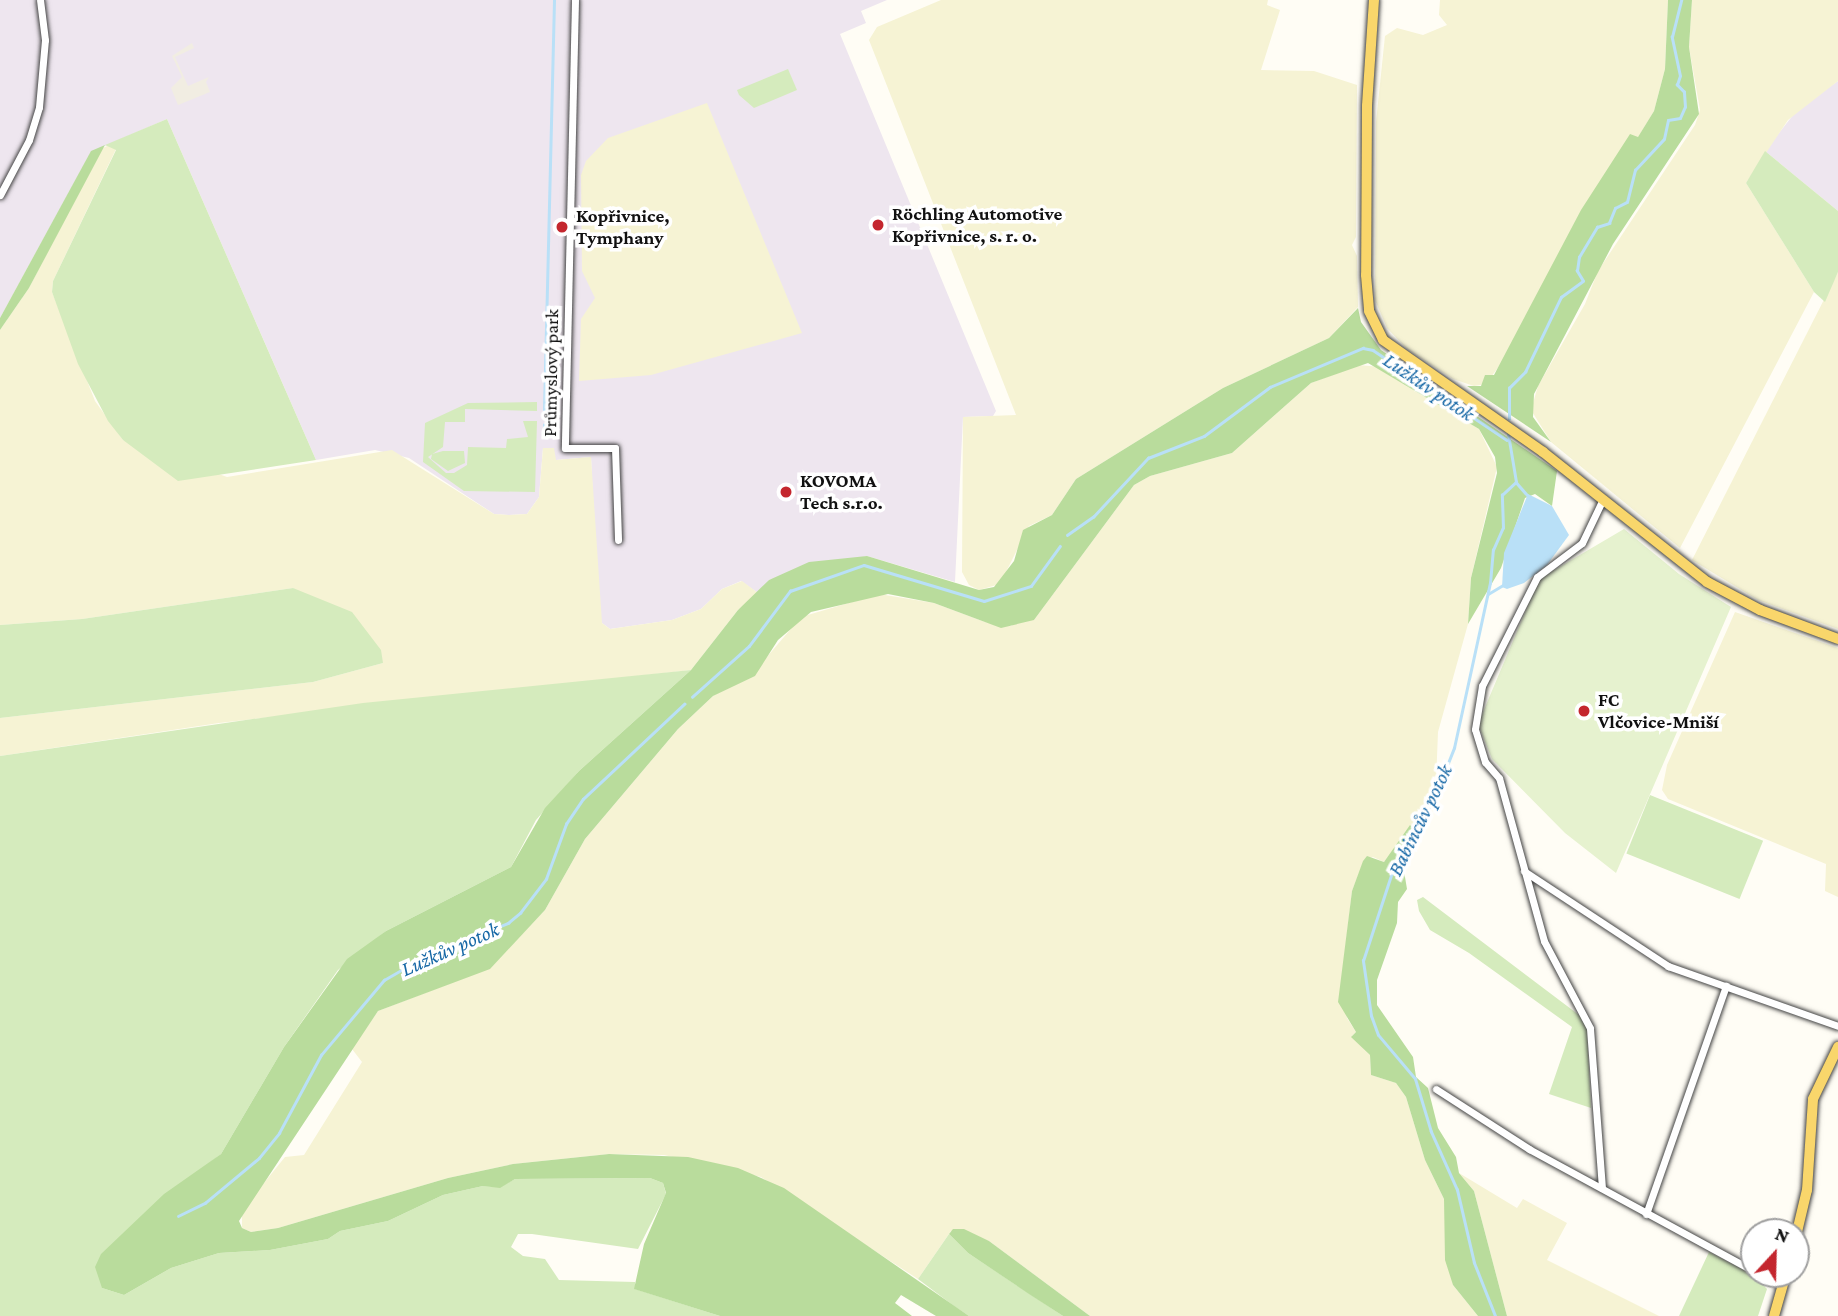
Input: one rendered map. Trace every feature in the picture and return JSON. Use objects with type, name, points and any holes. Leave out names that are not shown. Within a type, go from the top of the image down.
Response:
[{"type":"main road","points":[[1374,0],[1367,106],[1366,275],[1374,325],[1396,352],[1543,452],[1707,582],[1760,610],[1838,639]]},
{"type":"main road","points":[[1800,1218],[1807,1190],[1813,1099],[1838,1047]]},
{"type":"main road","points":[[1774,1316],[1782,1288]]},
{"type":"street","points":[[0,195],[25,149],[39,107],[45,40],[40,0]]},
{"type":"street","name":"Průmyslový park","points":[[575,0],[565,448],[615,449],[618,540]]},
{"type":"street","name":"Průmyslový park","points":[[569,282],[576,291]]},
{"type":"street","points":[[1602,1188],[1592,1036],[1551,957],[1523,870],[1499,778],[1478,742],[1479,696],[1537,577],[1583,543],[1603,499]]},
{"type":"street","points":[[1523,870],[1668,966],[1838,1026]]},
{"type":"street","points":[[1646,1214],[1726,986]]},
{"type":"street","points":[[1436,1088],[1529,1149],[1740,1264]]},
{"type":"shaded area","points":[[0,0],[887,0],[861,11],[866,23],[840,34],[996,411],[993,416],[963,417],[955,582],[867,556],[769,580],[758,593],[741,581],[722,589],[701,609],[672,620],[610,629],[602,623],[598,610],[591,457],[556,460],[543,448],[539,497],[527,514],[509,515],[494,514],[409,458],[375,450],[316,460],[167,119],[91,152],[0,318]]},
{"type":"shaded area","points":[[941,0],[1268,0],[1267,5],[1280,10],[1261,70],[1314,71],[1357,85],[1356,237],[1352,245],[1357,256],[1358,307],[1329,338],[1223,388],[1076,479],[1052,515],[1029,526],[1000,584],[979,590],[969,585],[962,572],[963,417],[1016,415],[869,40],[877,27]]},
{"type":"shaded area","points":[[1440,0],[1668,0],[1665,69],[1654,111],[1505,358],[1486,384],[1474,386],[1453,379],[1407,349],[1387,328],[1375,300],[1376,122],[1385,36],[1397,28],[1423,35],[1447,25],[1439,15]]},
{"type":"shaded area","points":[[1692,0],[1838,0],[1838,81],[1788,120],[1746,183],[1814,292],[1680,548],[1551,442],[1531,410],[1538,386],[1585,304],[1598,271],[1695,125],[1700,110],[1689,47]]},
{"type":"shaded area","points":[[192,43],[194,48],[175,57],[188,86],[209,77],[206,82],[210,92],[178,105],[171,88],[182,77],[172,56]]},
{"type":"shaded area","points":[[1838,81],[1838,211],[1765,151],[1797,110]]},
{"type":"shaded area","points":[[707,103],[802,333],[651,375],[579,381],[581,319],[595,298],[582,271],[581,175],[586,161],[608,138]]},
{"type":"shaded area","points":[[111,144],[116,149],[53,281],[52,292],[95,401],[123,440],[227,477],[392,450],[494,514],[509,515],[527,514],[539,497],[543,448],[554,448],[556,460],[591,457],[602,623],[610,629],[672,620],[701,609],[722,589],[742,581],[758,593],[738,610],[691,670],[219,723],[0,756],[0,718],[313,682],[383,663],[293,588],[82,619],[0,625],[0,330],[29,288],[101,149]]},
{"type":"shaded area","points":[[1838,272],[1838,629],[1758,600],[1692,560]]},
{"type":"shaded area","points":[[1359,365],[1380,367],[1479,429],[1497,467],[1471,578],[1468,624],[1438,732],[1436,783],[1425,808],[1384,862],[1373,857],[1364,860],[1352,891],[1342,977],[1347,1018],[1356,1032],[1352,1036],[1370,1055],[1371,1075],[1396,1083],[1406,1097],[1425,1160],[1444,1199],[1453,1285],[1478,1316],[1090,1316],[989,1241],[951,1231],[918,1279],[761,1177],[664,1155],[609,1154],[513,1164],[448,1178],[278,1228],[251,1232],[242,1228],[242,1210],[285,1157],[304,1155],[362,1062],[352,1049],[378,1011],[490,968],[545,910],[585,839],[678,729],[713,696],[755,671],[801,617],[879,594],[934,603],[985,622],[1011,626],[1021,620],[1034,620],[1134,485],[1150,476],[1232,453],[1311,383]]},
{"type":"shaded area","points":[[1735,612],[1838,648],[1838,897],[1825,891],[1826,864],[1668,799],[1662,790],[1667,765]]},
{"type":"shaded area","points":[[1459,1173],[1517,1208],[1523,1199],[1567,1223],[1547,1260],[1659,1316],[1507,1316],[1474,1191]]},
{"type":"green space","points":[[1668,0],[1692,0],[1689,47],[1699,114],[1613,244],[1534,394],[1533,417],[1551,442],[1467,386],[1481,386],[1485,375],[1494,375],[1581,210],[1630,134],[1638,137],[1654,111],[1665,69]]},
{"type":"green space","points":[[788,69],[797,90],[754,108],[739,95],[737,90]]},
{"type":"green space","points":[[167,119],[316,460],[178,481],[123,440],[108,421],[78,364],[52,292],[53,281],[116,150],[105,145]]},
{"type":"green space","points":[[105,145],[29,288],[0,330],[0,318],[91,151]]},
{"type":"green space","points":[[1765,151],[1838,211],[1838,272],[1825,302],[1814,292],[1746,183]]},
{"type":"green space","points":[[1358,308],[1361,322],[1381,350],[1557,471],[1552,506],[1535,494],[1525,498],[1501,568],[1468,624],[1471,578],[1497,473],[1495,457],[1479,429],[1368,363],[1311,383],[1232,453],[1150,476],[1134,485],[1034,620],[1001,628],[934,603],[888,594],[811,612],[778,640],[755,676],[713,696],[678,729],[585,839],[545,910],[490,969],[378,1011],[239,1221],[242,1228],[251,1232],[278,1228],[448,1178],[513,1164],[609,1154],[688,1157],[738,1168],[784,1188],[969,1316],[936,1316],[901,1295],[895,1303],[912,1316],[720,1316],[634,1289],[644,1244],[666,1193],[663,1183],[650,1178],[515,1179],[500,1188],[483,1186],[443,1195],[388,1221],[340,1231],[328,1239],[270,1250],[219,1253],[171,1268],[124,1295],[102,1288],[95,1267],[101,1254],[164,1194],[221,1154],[284,1047],[347,959],[386,931],[511,867],[545,808],[579,771],[691,670],[738,610],[769,580],[809,562],[867,556],[979,590],[994,587],[1014,561],[1023,530],[1052,515],[1076,479],[1223,388],[1329,338]]},
{"type":"green space","points":[[537,402],[537,411],[465,409],[465,422],[445,422],[443,447],[428,457],[446,473],[454,473],[467,465],[468,447],[506,448],[507,439],[528,437],[523,421],[537,421],[535,492],[464,491],[423,462],[425,423],[468,403]]},
{"type":"green space","points":[[464,451],[465,463],[448,471],[431,459],[432,454]]},
{"type":"green space","name":"FC Vlčovice-Mniší","points":[[1624,529],[1679,574],[1731,607],[1616,873],[1565,833],[1492,759],[1478,724],[1539,579]]},
{"type":"green space","points":[[293,588],[352,612],[381,650],[383,663],[313,682],[0,718],[0,625],[82,619]]},
{"type":"green space","points":[[691,670],[579,771],[536,820],[511,867],[386,931],[338,970],[284,1047],[221,1154],[198,1172],[102,1288],[124,1295],[171,1268],[219,1253],[270,1250],[328,1239],[340,1231],[388,1221],[443,1195],[483,1186],[500,1187],[515,1179],[650,1178],[663,1183],[666,1194],[638,1249],[532,1234],[518,1234],[511,1247],[523,1256],[545,1259],[559,1280],[635,1282],[635,1289],[720,1316],[0,1316],[0,756],[363,703]]},
{"type":"green space","points":[[1650,795],[1763,841],[1740,899],[1626,853]]},
{"type":"green space","points":[[1410,825],[1419,833],[1403,865],[1407,889],[1398,902],[1397,923],[1377,980],[1377,1005],[1413,1057],[1416,1077],[1428,1088],[1438,1128],[1456,1157],[1459,1173],[1474,1191],[1507,1316],[1478,1316],[1453,1285],[1445,1260],[1444,1199],[1425,1160],[1406,1097],[1396,1083],[1371,1075],[1370,1055],[1351,1037],[1356,1032],[1338,1002],[1352,891],[1363,861],[1367,856],[1384,862]]},
{"type":"green space","points":[[1423,897],[1579,1015],[1587,1029],[1591,1108],[1549,1094],[1572,1027],[1469,953],[1430,930],[1419,911],[1417,900]]},
{"type":"green space","points":[[953,1229],[964,1229],[989,1241],[1090,1316],[1063,1316],[968,1253],[949,1234]]},
{"type":"green space","points":[[949,1234],[968,1253],[1063,1316],[969,1316],[954,1306],[918,1279]]},
{"type":"green space","points":[[1709,1252],[1740,1268],[1740,1288],[1767,1289],[1758,1316],[1679,1316]]},
{"type":"water","points":[[1528,494],[1552,506],[1569,535],[1547,565],[1524,583],[1507,589],[1502,587],[1504,553]]},
{"type":"waterway","points":[[544,410],[554,0]]},
{"type":"waterway","name":"Babincův potok","points":[[1509,419],[1509,388],[1525,372],[1561,297],[1583,281],[1577,271],[1579,257],[1597,227],[1609,223],[1615,208],[1627,202],[1635,170],[1664,139],[1668,120],[1680,118],[1685,107],[1684,92],[1677,85],[1680,76],[1672,37],[1681,0]]},
{"type":"waterway","name":"Lužkův potok","points":[[1067,535],[1093,517],[1148,458],[1204,436],[1270,387],[1363,348],[1373,350],[1507,440]]},
{"type":"waterway","name":"Babincův potok","points":[[1495,1316],[1474,1263],[1457,1190],[1431,1132],[1415,1079],[1378,1035],[1371,1016],[1363,961],[1395,863],[1433,801],[1454,748],[1490,583],[1493,550],[1503,528],[1502,495],[1516,482],[1508,434]]},
{"type":"waterway","points":[[1516,482],[1529,497]]},
{"type":"waterway","name":"Lužkův potok","points":[[692,697],[749,646],[790,591],[864,565],[984,601],[1031,586],[1060,546]]},
{"type":"waterway","points":[[1488,594],[1503,585]]},
{"type":"waterway","name":"Lužkův potok","points":[[178,1216],[205,1203],[259,1158],[279,1133],[321,1055],[384,980],[424,957],[508,923],[520,913],[546,879],[566,824],[583,799],[684,704]]},
{"type":"place","name":"Röchling Automotive Kopřivnice, s. r. o.","points":[[878,225]]},
{"type":"place","name":"Kopřivnice, Tymphany","points":[[562,227]]},
{"type":"place","name":"KOVOMA Tech s.r.o.","points":[[786,492]]},
{"type":"place","name":"FC Vlčovice-Mniší","points":[[1584,711]]}]
